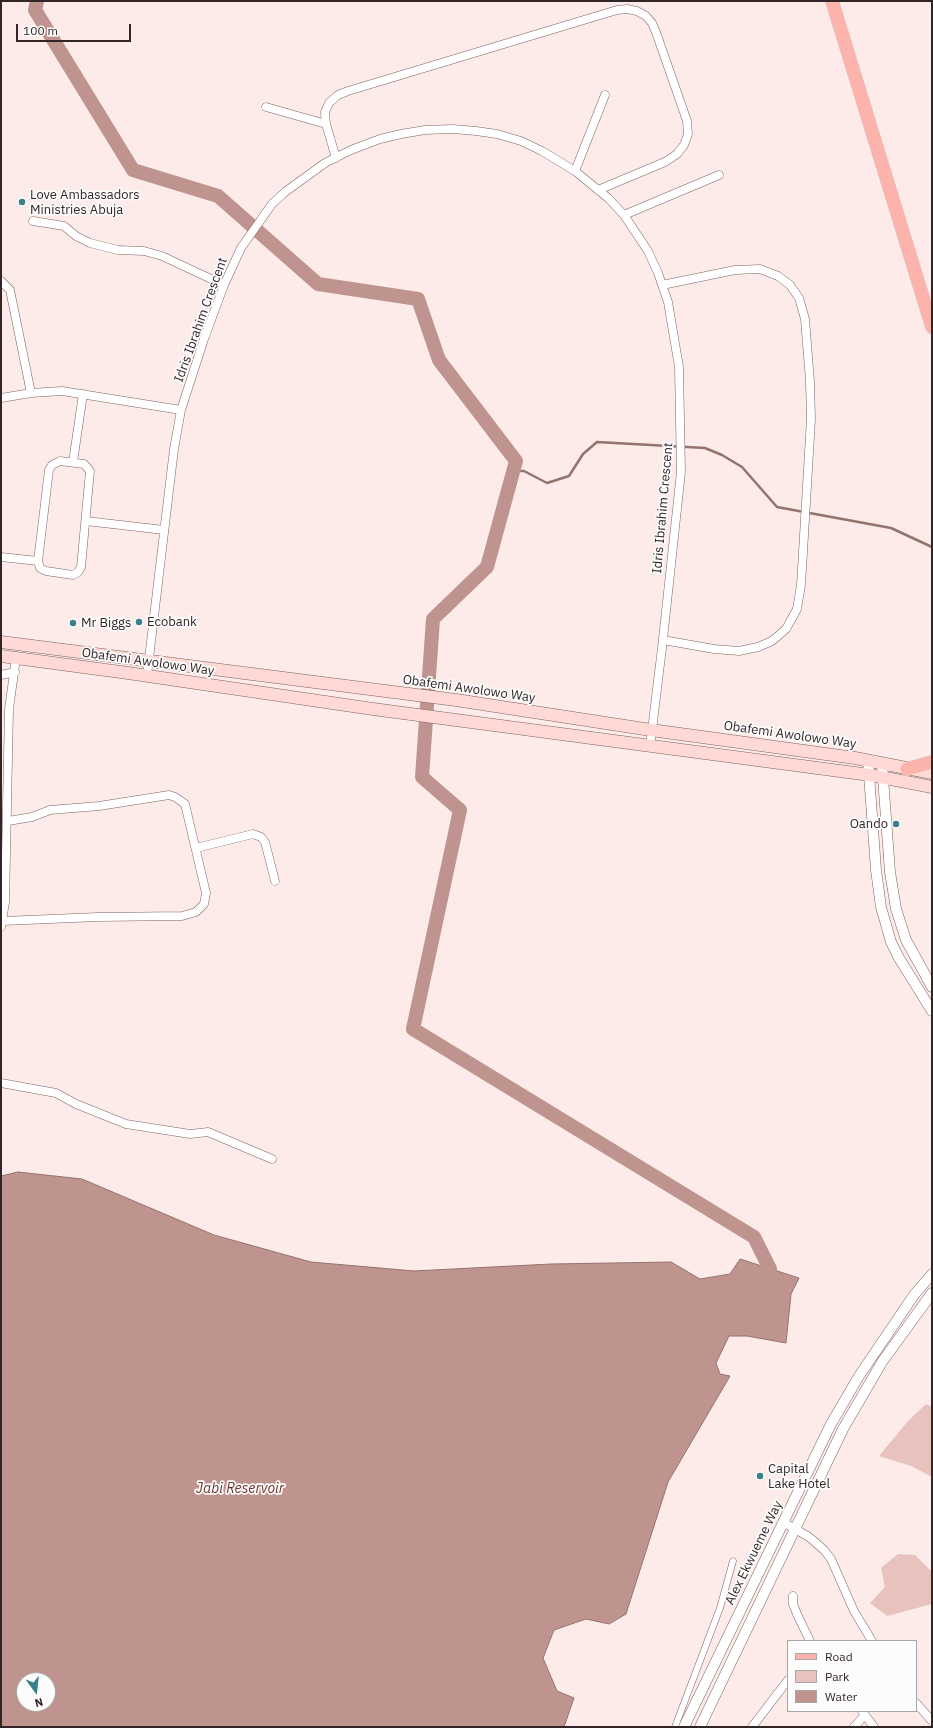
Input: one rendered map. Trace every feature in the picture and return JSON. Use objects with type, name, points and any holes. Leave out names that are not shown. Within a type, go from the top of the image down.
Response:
[{"type":"main road","points":[[832,1],[932,327]]},
{"type":"main road","name":"Obafemi Awolowo Way","points":[[1,642],[456,700],[651,730],[855,758],[932,773]]},
{"type":"main road","name":"Obafemi Awolowo Way","points":[[1,656],[147,675],[456,720],[870,775],[932,787]]},
{"type":"main road","points":[[907,769],[932,762]]},
{"type":"street","points":[[336,158],[326,124],[325,112],[330,102],[338,95],[617,10],[627,9],[637,11],[646,16],[652,23],[687,121],[688,134],[684,145],[676,154],[665,162],[598,190]]},
{"type":"street","points":[[575,171],[605,95]]},
{"type":"street","points":[[266,107],[326,124]]},
{"type":"street","name":"Idris Ibrahim Crescent","points":[[147,675],[174,448],[182,410],[194,365],[224,285],[241,248],[272,204],[301,180],[351,150],[387,137],[425,130],[476,130],[497,134],[542,151],[575,171],[608,198],[624,215],[648,251],[668,302],[679,367],[681,439],[680,478],[650,746]]},
{"type":"street","points":[[624,215],[719,175]]},
{"type":"street","points":[[33,221],[64,226],[76,236],[90,243],[118,250],[144,251],[162,256],[224,285]]},
{"type":"street","points":[[662,285],[735,270],[760,270],[778,276],[790,285],[799,298],[805,318],[812,419],[801,585],[797,609],[786,629],[772,641],[758,647],[738,651],[714,649],[663,640]]},
{"type":"street","points":[[1,281],[10,290],[31,393]]},
{"type":"street","points":[[1,398],[31,393],[62,391],[182,410]]},
{"type":"street","points":[[73,462],[83,394]]},
{"type":"street","points":[[60,461],[73,462],[84,464],[90,471],[81,567],[78,572],[73,575],[46,571],[40,568],[38,561],[49,470],[52,465],[60,461]]},
{"type":"street","points":[[86,521],[164,530]]},
{"type":"street","points":[[1,557],[38,561]]},
{"type":"street","points":[[8,821],[32,817],[50,810],[99,806],[169,795],[181,800],[186,804],[206,893],[204,904],[196,912],[182,916],[98,917],[2,924],[5,902],[8,821],[9,709],[16,658]]},
{"type":"street","points":[[1,675],[15,672]]},
{"type":"street","points":[[868,761],[880,907],[887,930],[899,958],[932,1011]]},
{"type":"street","points":[[882,764],[890,872],[896,909],[906,940],[932,987]]},
{"type":"street","points":[[196,848],[253,834],[261,837],[265,842],[275,881]]},
{"type":"street","points":[[1,1083],[56,1093],[76,1104],[126,1124],[190,1134],[208,1132],[272,1159]]},
{"type":"street","name":"Alex Ekwueme Way","points":[[684,1727],[831,1424],[859,1376],[914,1295],[932,1274]]},
{"type":"street","name":"Alex Ekwueme Way","points":[[700,1727],[843,1429],[869,1382],[932,1292]]},
{"type":"street","points":[[783,1522],[809,1537],[824,1550],[830,1559],[854,1611],[871,1640]]},
{"type":"street","points":[[675,1727],[720,1608],[733,1561]]},
{"type":"street","points":[[793,1596],[793,1604],[810,1640]]},
{"type":"street","points":[[752,1727],[787,1681]]},
{"type":"street","points":[[917,1704],[932,1721]]},
{"type":"street","points":[[854,1727],[863,1713],[874,1727]]},
{"type":"green space","points":[[926,1404],[932,1407],[932,1477],[911,1466],[879,1456],[908,1421]]},
{"type":"green space","points":[[898,1554],[915,1555],[932,1572],[932,1604],[887,1616],[870,1603],[885,1587],[881,1568]]},
{"type":"water","name":"Jabi Reservoir","points":[[18,1172],[82,1179],[214,1235],[311,1262],[414,1271],[551,1264],[671,1262],[700,1279],[730,1274],[740,1259],[799,1278],[791,1294],[786,1343],[747,1336],[729,1336],[716,1363],[720,1374],[730,1376],[668,1482],[626,1614],[609,1624],[586,1619],[554,1630],[543,1658],[557,1691],[574,1698],[564,1727],[1,1727],[1,1176]]},
{"type":"waterway","points":[[37,1],[35,10],[133,170],[218,196],[318,284],[418,299],[439,360],[516,461],[487,567],[433,619],[422,777],[460,810],[413,1029],[754,1237],[770,1269]]},
{"type":"waterway","points":[[514,471],[524,471],[547,483],[569,476],[583,454],[597,442],[705,448],[722,455],[742,467],[777,507],[891,528],[932,547]]},
{"type":"place","name":"Love Ambassadors Ministries Abuja","points":[[22,202]]},
{"type":"place","name":"Ecobank","points":[[139,622]]},
{"type":"place","name":"Mr Biggs","points":[[73,623]]},
{"type":"place","name":"Oando","points":[[896,824]]},
{"type":"place","name":"Capital Lake Hotel","points":[[760,1476]]}]
